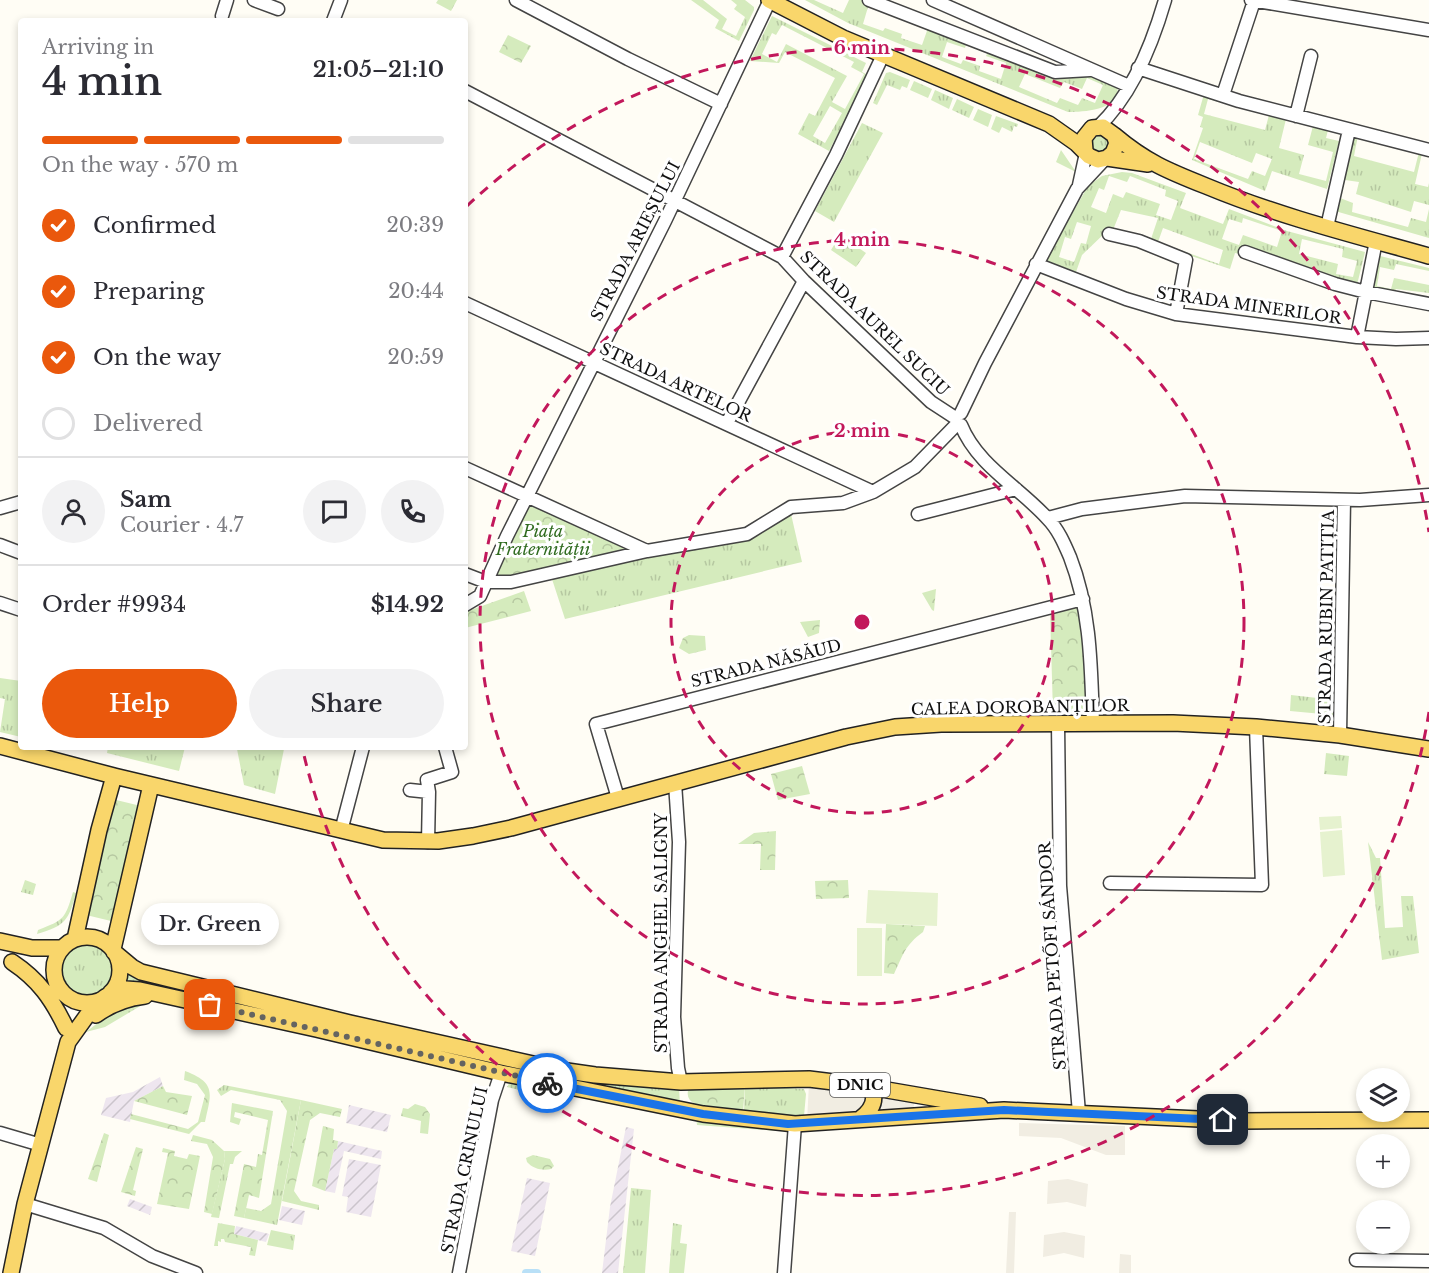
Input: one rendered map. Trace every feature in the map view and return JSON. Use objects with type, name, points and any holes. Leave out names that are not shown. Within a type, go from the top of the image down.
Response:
[{"type":"main road","points":[[770,0],[830,32],[1049,124],[1093,159],[1153,164]]},
{"type":"main road","points":[[1049,124],[1106,128],[1153,164],[1255,206],[1429,256]]},
{"type":"main road","points":[[1085,152],[1083,141],[1085,135],[1096,127]]},
{"type":"main road","points":[[1106,159],[1116,148],[1114,134]]},
{"type":"main road","name":"CALEA DOROBANȚILOR","points":[[0,746],[341,831],[383,840],[428,842],[481,835],[846,737],[895,727],[940,724],[1173,723],[1256,727],[1340,735],[1429,749]]},
{"type":"main road","points":[[11,1273],[25,1204],[68,1035],[53,966],[58,953],[68,943],[114,776]]},
{"type":"main road","points":[[68,1035],[108,995],[115,986],[120,973],[118,958],[114,950],[151,784]]},
{"type":"main road","name":"DN1C","points":[[0,941],[32,948],[90,937],[97,938],[108,944],[132,968],[141,972],[350,1023],[560,1070],[681,1082],[804,1079],[864,1086],[1004,1110]]},
{"type":"main road","points":[[6,960],[30,974],[40,984],[68,1035]]},
{"type":"main road","name":"DN1C","points":[[6,960],[36,969],[56,982],[67,996],[74,1000],[90,1003],[126,989],[161,994],[501,1073],[736,1119],[795,1124],[1004,1110],[1242,1121],[1429,1120]]},
{"type":"main road","points":[[68,1035],[105,1008],[135,997],[161,994]]},
{"type":"main road","points":[[681,1082],[685,1110]]},
{"type":"main road","points":[[860,1119],[870,1109],[874,1100],[873,1093],[864,1086]]},
{"type":"street","points":[[222,16],[227,0]]},
{"type":"street","points":[[254,0],[278,9]]},
{"type":"street","points":[[334,18],[340,0]]},
{"type":"street","points":[[516,0],[628,59],[721,104]]},
{"type":"street","name":"STRADA ARIEȘULUI","points":[[528,496],[593,361],[675,200],[770,0]]},
{"type":"street","points":[[869,0],[1055,72],[1090,70]]},
{"type":"street","points":[[933,0],[1129,86]]},
{"type":"street","points":[[1096,127],[1119,104],[1129,86],[1165,0]]},
{"type":"street","points":[[1223,96],[1253,0],[1305,4],[1429,30]]},
{"type":"street","name":"STRADA AUREL SUCIU","points":[[883,55],[836,155],[782,257],[804,281],[931,402],[958,420],[979,453],[1048,519],[1064,543],[1083,599],[1089,639],[1093,724]]},
{"type":"street","points":[[1296,116],[1311,56]]},
{"type":"street","points":[[1138,68],[1223,96],[1429,150]]},
{"type":"street","points":[[468,94],[782,257]]},
{"type":"street","points":[[1114,134],[1119,104]]},
{"type":"street","points":[[1327,228],[1349,130]]},
{"type":"street","points":[[1077,189],[1085,152]]},
{"type":"street","points":[[468,575],[486,582],[511,582],[647,551],[747,534],[791,507],[843,503],[873,492],[915,467],[958,420],[970,391],[1077,189],[1106,159]]},
{"type":"street","points":[[1109,234],[1139,241],[1186,260],[1176,314]]},
{"type":"street","points":[[1357,337],[1376,241]]},
{"type":"street","points":[[1245,252],[1335,284],[1429,304]]},
{"type":"street","name":"STRADA MINERILOR","points":[[1036,264],[1126,299],[1176,314],[1357,337],[1429,338]]},
{"type":"street","points":[[727,423],[804,281]]},
{"type":"street","name":"STRADA ARTELOR","points":[[468,304],[873,492]]},
{"type":"street","points":[[468,469],[647,551]]},
{"type":"street","points":[[918,514],[1016,489]]},
{"type":"street","points":[[1048,519],[1082,509],[1185,496],[1344,500],[1429,495]]},
{"type":"street","points":[[468,603],[480,596],[528,496]]},
{"type":"street","name":"STRADA RUBIN PATIȚIA","points":[[1340,735],[1344,500]]},
{"type":"street","points":[[0,508],[18,503]]},
{"type":"street","points":[[0,545],[18,552]]},
{"type":"street","name":"STRADA NĂSĂUD","points":[[618,798],[596,724],[1083,599]]},
{"type":"street","points":[[0,603],[18,609]]},
{"type":"street","name":"STRADA PETŐFI SÁNDOR","points":[[1058,724],[1060,886],[1079,1113]]},
{"type":"street","points":[[1110,883],[1262,885],[1256,727]]},
{"type":"street","points":[[341,831],[362,750]]},
{"type":"street","points":[[428,842],[429,792],[427,780],[452,772],[447,750]]},
{"type":"street","name":"STRADA ANGHEL SALIGNY","points":[[675,783],[679,842],[677,979],[674,1017],[681,1082]]},
{"type":"street","points":[[410,790],[429,792]]},
{"type":"street","name":"STRADA CRINULUI","points":[[459,1273],[492,1100],[501,1073]]},
{"type":"street","points":[[784,1273],[795,1124]]},
{"type":"street","points":[[0,1133],[41,1145]]},
{"type":"street","points":[[25,1204],[104,1228],[152,1256],[196,1273]]},
{"type":"street","points":[[1356,1260],[1429,1261]]},
{"type":"shaded area","points":[[160,1077],[163,1086],[134,1101],[130,1122],[101,1115],[106,1098],[133,1092]]},
{"type":"shaded area","points":[[809,1083],[915,1099],[913,1111],[807,1121]]},
{"type":"shaded area","points":[[349,1105],[391,1115],[387,1132],[346,1123]]},
{"type":"shaded area","points":[[1019,1123],[1125,1126],[1125,1155],[1106,1155],[1061,1138],[1019,1136]]},
{"type":"shaded area","points":[[626,1127],[634,1129],[618,1273],[602,1273],[610,1207]]},
{"type":"shaded area","points":[[338,1141],[382,1151],[381,1159],[344,1151],[335,1193],[325,1191],[334,1149],[337,1149]]},
{"type":"shaded area","points":[[349,1159],[381,1165],[371,1217],[346,1212],[348,1197],[342,1196]]},
{"type":"shaded area","points":[[527,1178],[550,1183],[535,1256],[511,1251]]},
{"type":"shaded area","points":[[1068,1179],[1088,1184],[1086,1207],[1067,1202],[1047,1204],[1048,1181]]},
{"type":"shaded area","points":[[130,1199],[152,1207],[150,1215],[127,1206]]},
{"type":"shaded area","points":[[282,1206],[305,1211],[302,1225],[279,1220]]},
{"type":"shaded area","points":[[1009,1212],[1016,1212],[1014,1273],[1006,1273]]},
{"type":"shaded area","points":[[236,1226],[269,1234],[266,1242],[234,1234]]},
{"type":"shaded area","points":[[1064,1232],[1085,1236],[1084,1258],[1064,1253],[1043,1257],[1044,1235]]},
{"type":"shaded area","points":[[1120,1254],[1131,1255],[1131,1273],[1119,1273]]},
{"type":"green space","points":[[438,0],[457,0],[451,11],[436,3]]},
{"type":"green space","points":[[691,0],[703,0],[727,19],[722,29],[736,36],[745,17],[734,9],[737,5],[731,0],[745,0],[754,7],[754,10],[739,41],[715,28],[719,20]]},
{"type":"green space","points":[[805,0],[814,0],[843,13],[849,0],[861,0],[1057,76],[1089,72],[1117,85],[1117,93],[1109,105],[1093,110],[1068,112],[848,23]],"holes":[[[868,7],[928,28],[922,45],[901,38],[902,34],[885,28],[883,31],[863,24]],[[947,42],[965,48],[966,44],[988,52],[986,56],[1006,63],[1001,79],[979,71],[980,66],[963,60],[961,64],[942,57]],[[1025,74],[1060,88],[1064,82],[1082,89],[1087,78],[1103,85],[1095,103],[1082,98],[1078,105],[1060,98],[1057,103],[1019,87]]]},
{"type":"green space","points":[[772,16],[866,63],[862,72],[868,75],[829,151],[798,134],[809,113],[815,116],[835,78],[785,52],[779,63],[750,61]],"holes":[[[782,25],[854,62],[851,67],[864,74],[845,109],[832,102],[847,76],[786,44],[777,62],[762,54],[772,33],[776,35]],[[830,106],[842,113],[825,143],[813,136]]]},
{"type":"green space","points":[[508,35],[531,46],[521,63],[499,52]]},
{"type":"green space","points":[[890,72],[910,80],[907,88],[902,86],[900,90],[887,85],[877,105],[873,103],[886,73]]},
{"type":"green space","points":[[914,81],[932,89],[928,98],[910,90]]},
{"type":"green space","points":[[935,90],[953,98],[949,109],[931,100]]},
{"type":"green space","points":[[1204,94],[1329,126],[1326,138],[1339,141],[1327,189],[1272,171],[1265,191],[1192,160],[1203,128],[1200,127],[1203,117],[1198,115]],"holes":[[[1208,99],[1269,115],[1265,130],[1204,114]],[[1286,119],[1313,126],[1308,145],[1333,152],[1326,181],[1299,174],[1304,155],[1279,148]],[[1200,142],[1252,163],[1256,153],[1272,159],[1265,176],[1252,171],[1248,179],[1194,159]]]},
{"type":"green space","points":[[957,99],[974,107],[969,118],[952,110]]},
{"type":"green space","points":[[978,109],[992,115],[988,127],[973,120]]},
{"type":"green space","points":[[996,116],[1018,124],[1017,127],[1014,126],[1012,132],[1002,127],[999,133],[991,129]]},
{"type":"green space","points":[[862,123],[883,133],[834,222],[815,211]]},
{"type":"green space","points":[[1352,132],[1423,149],[1415,184],[1428,187],[1429,183],[1429,205],[1414,201],[1411,212],[1356,194],[1359,182],[1345,180],[1340,198],[1353,203],[1352,212],[1408,227],[1411,218],[1426,222],[1429,209],[1429,238],[1335,211]],"holes":[[[1358,135],[1419,152],[1414,172],[1354,156]]]},
{"type":"green space","points":[[1105,134],[1111,144],[1103,154],[1092,151],[1090,138],[1093,135]]},
{"type":"green space","points":[[1061,150],[1076,172],[1056,162]]},
{"type":"green space","points":[[1122,172],[1132,173],[1186,193],[1180,208],[1223,224],[1229,209],[1287,231],[1365,252],[1357,285],[1333,283],[1334,276],[1321,272],[1235,253],[1230,269],[1150,242],[1158,218],[1121,210],[1113,230],[1106,232],[1082,255],[1076,272],[1045,261],[1088,186],[1102,176]],"holes":[[[1109,176],[1127,182],[1130,176],[1166,190],[1165,196],[1178,201],[1171,220],[1156,215],[1160,204],[1126,192],[1123,198],[1113,194],[1106,213],[1091,207],[1099,188],[1104,190]],[[1243,218],[1282,231],[1277,247],[1243,235],[1239,245],[1222,239],[1229,219],[1242,223]],[[1077,222],[1091,226],[1086,244],[1081,243],[1074,262],[1059,257],[1065,237],[1071,239]],[[1163,228],[1223,250],[1219,264],[1158,242]],[[1302,239],[1343,249],[1342,257],[1357,261],[1353,277],[1336,274],[1338,264],[1299,254]]]},
{"type":"green space","points":[[840,235],[866,253],[856,267],[831,250]]},
{"type":"green space","points":[[1376,255],[1429,268],[1429,271],[1396,264],[1394,270],[1380,267],[1377,286],[1391,289],[1394,278],[1429,285],[1429,293],[1396,289],[1394,293],[1371,287]]},
{"type":"green space","name":"Piața Fraternității","points":[[528,496],[647,551],[486,582]]},
{"type":"green space","points":[[791,514],[802,562],[565,619],[551,576],[753,536]]},
{"type":"green space","points":[[936,589],[934,611],[922,593]]},
{"type":"green space","points":[[524,591],[531,611],[468,627],[468,611]]},
{"type":"green space","points":[[1082,602],[1089,713],[1053,713],[1050,611]]},
{"type":"green space","points":[[820,620],[819,633],[808,637],[800,622]]},
{"type":"green space","points":[[689,635],[705,636],[706,650],[689,654],[679,648],[683,638]]},
{"type":"green space","points":[[0,678],[18,681],[18,736],[0,732],[5,699],[0,698]]},
{"type":"green space","points":[[1291,695],[1335,700],[1333,715],[1290,711]]},
{"type":"green space","points":[[108,750],[184,750],[179,771],[107,753]]},
{"type":"green space","points":[[237,750],[284,750],[275,794],[244,785]]},
{"type":"green space","points":[[1326,753],[1349,756],[1347,776],[1324,774]]},
{"type":"green space","points":[[802,766],[810,794],[778,800],[771,774]]},
{"type":"green space","points":[[112,799],[141,806],[111,921],[82,914]]},
{"type":"green space","points":[[1341,816],[1342,828],[1320,830],[1319,817]]},
{"type":"green space","points":[[1342,830],[1345,875],[1323,877],[1320,832]]},
{"type":"green space","points":[[776,831],[775,870],[760,870],[761,844],[738,844],[754,833]]},
{"type":"green space","points":[[1368,842],[1376,858],[1380,858],[1385,928],[1403,927],[1401,896],[1413,896],[1419,953],[1382,960]]},
{"type":"green space","points":[[25,880],[36,884],[33,895],[21,892]]},
{"type":"green space","points":[[848,880],[849,898],[816,899],[815,881]]},
{"type":"green space","points":[[868,890],[938,893],[937,926],[866,923]]},
{"type":"green space","points":[[73,892],[76,893],[64,921],[54,928],[37,934],[38,930],[53,924],[62,917],[68,908]]},
{"type":"green space","points":[[886,924],[925,926],[923,932],[905,951],[894,974],[884,973]]},
{"type":"green space","points":[[857,928],[882,928],[882,976],[857,976]]},
{"type":"green space","points":[[86,943],[96,945],[104,951],[110,959],[112,969],[110,979],[104,987],[96,993],[86,995],[76,993],[68,987],[62,979],[60,969],[62,959],[68,951],[76,945]]},
{"type":"green space","points":[[128,972],[566,1075],[679,1087],[680,1106],[542,1077],[125,980]]},
{"type":"green space","points":[[142,1001],[142,1005],[105,1027],[86,1032],[117,1008]]},
{"type":"green space","points":[[185,1071],[202,1080],[209,1090],[210,1097],[205,1122],[201,1122],[189,1134],[130,1119],[131,1114],[188,1129],[198,1122],[205,1095],[197,1084],[184,1080]]},
{"type":"green space","points":[[510,1082],[537,1088],[541,1093],[541,1099],[535,1098],[532,1093],[507,1087]]},
{"type":"green space","points":[[224,1085],[301,1100],[277,1225],[244,1218],[246,1208],[261,1211],[271,1204],[287,1111],[280,1100],[231,1090],[221,1096],[217,1090]]},
{"type":"green space","points":[[745,1085],[804,1089],[806,1094],[804,1116],[744,1112]]},
{"type":"green space","points":[[745,1085],[743,1112],[707,1108],[691,1101],[688,1096],[689,1088]]},
{"type":"green space","points":[[163,1086],[166,1092],[192,1096],[187,1115],[134,1101]]},
{"type":"green space","points":[[301,1100],[342,1109],[340,1117],[320,1113],[310,1120],[294,1191],[301,1201],[319,1205],[319,1210],[282,1201]]},
{"type":"green space","points":[[232,1103],[273,1111],[259,1198],[249,1195],[244,1218],[234,1216],[244,1164],[256,1167],[258,1154],[262,1155],[268,1120],[235,1112],[234,1117],[241,1119],[239,1125],[230,1122]]},
{"type":"green space","points":[[415,1104],[425,1107],[430,1114],[428,1134],[420,1133],[421,1121],[401,1116],[403,1108],[408,1109]]},
{"type":"green space","points":[[696,1117],[779,1125],[779,1131],[697,1125]]},
{"type":"green space","points":[[323,1126],[334,1129],[333,1140],[338,1141],[337,1149],[334,1149],[325,1191],[312,1186]]},
{"type":"green space","points":[[104,1133],[109,1135],[97,1182],[88,1179]]},
{"type":"green space","points":[[193,1135],[212,1140],[224,1151],[225,1159],[212,1214],[204,1212],[213,1157],[207,1144],[191,1141]]},
{"type":"green space","points":[[136,1147],[143,1149],[133,1190],[136,1191],[135,1196],[121,1192]]},
{"type":"green space","points":[[163,1148],[175,1151],[174,1156],[187,1159],[189,1154],[200,1156],[189,1209],[157,1204],[168,1153],[162,1152]]},
{"type":"green space","points":[[224,1151],[242,1151],[235,1157],[233,1164],[230,1164],[219,1218],[211,1217],[225,1159]]},
{"type":"green space","points":[[533,1155],[550,1159],[554,1166],[545,1170],[532,1166],[526,1158]]},
{"type":"green space","points":[[631,1188],[651,1190],[645,1273],[623,1273]]},
{"type":"green space","points":[[218,1223],[235,1226],[234,1234],[258,1240],[255,1256],[249,1255],[251,1247],[225,1242],[224,1239],[221,1239],[221,1242],[218,1241],[218,1246],[214,1246]]},
{"type":"green space","points":[[673,1223],[682,1225],[680,1243],[687,1244],[684,1273],[669,1273]]},
{"type":"green space","points":[[271,1230],[295,1235],[293,1250],[267,1245]]},
{"type":"waterway","points":[[526,1273],[537,1273]]},
{"type":"way so far","points":[[210,1005],[547,1083]]},
{"type":"place","name":"Dr. Green","points":[[210,1005]]},
{"type":"route","points":[[547,1083],[703,1114],[788,1124],[1004,1110],[1223,1120]]}]
